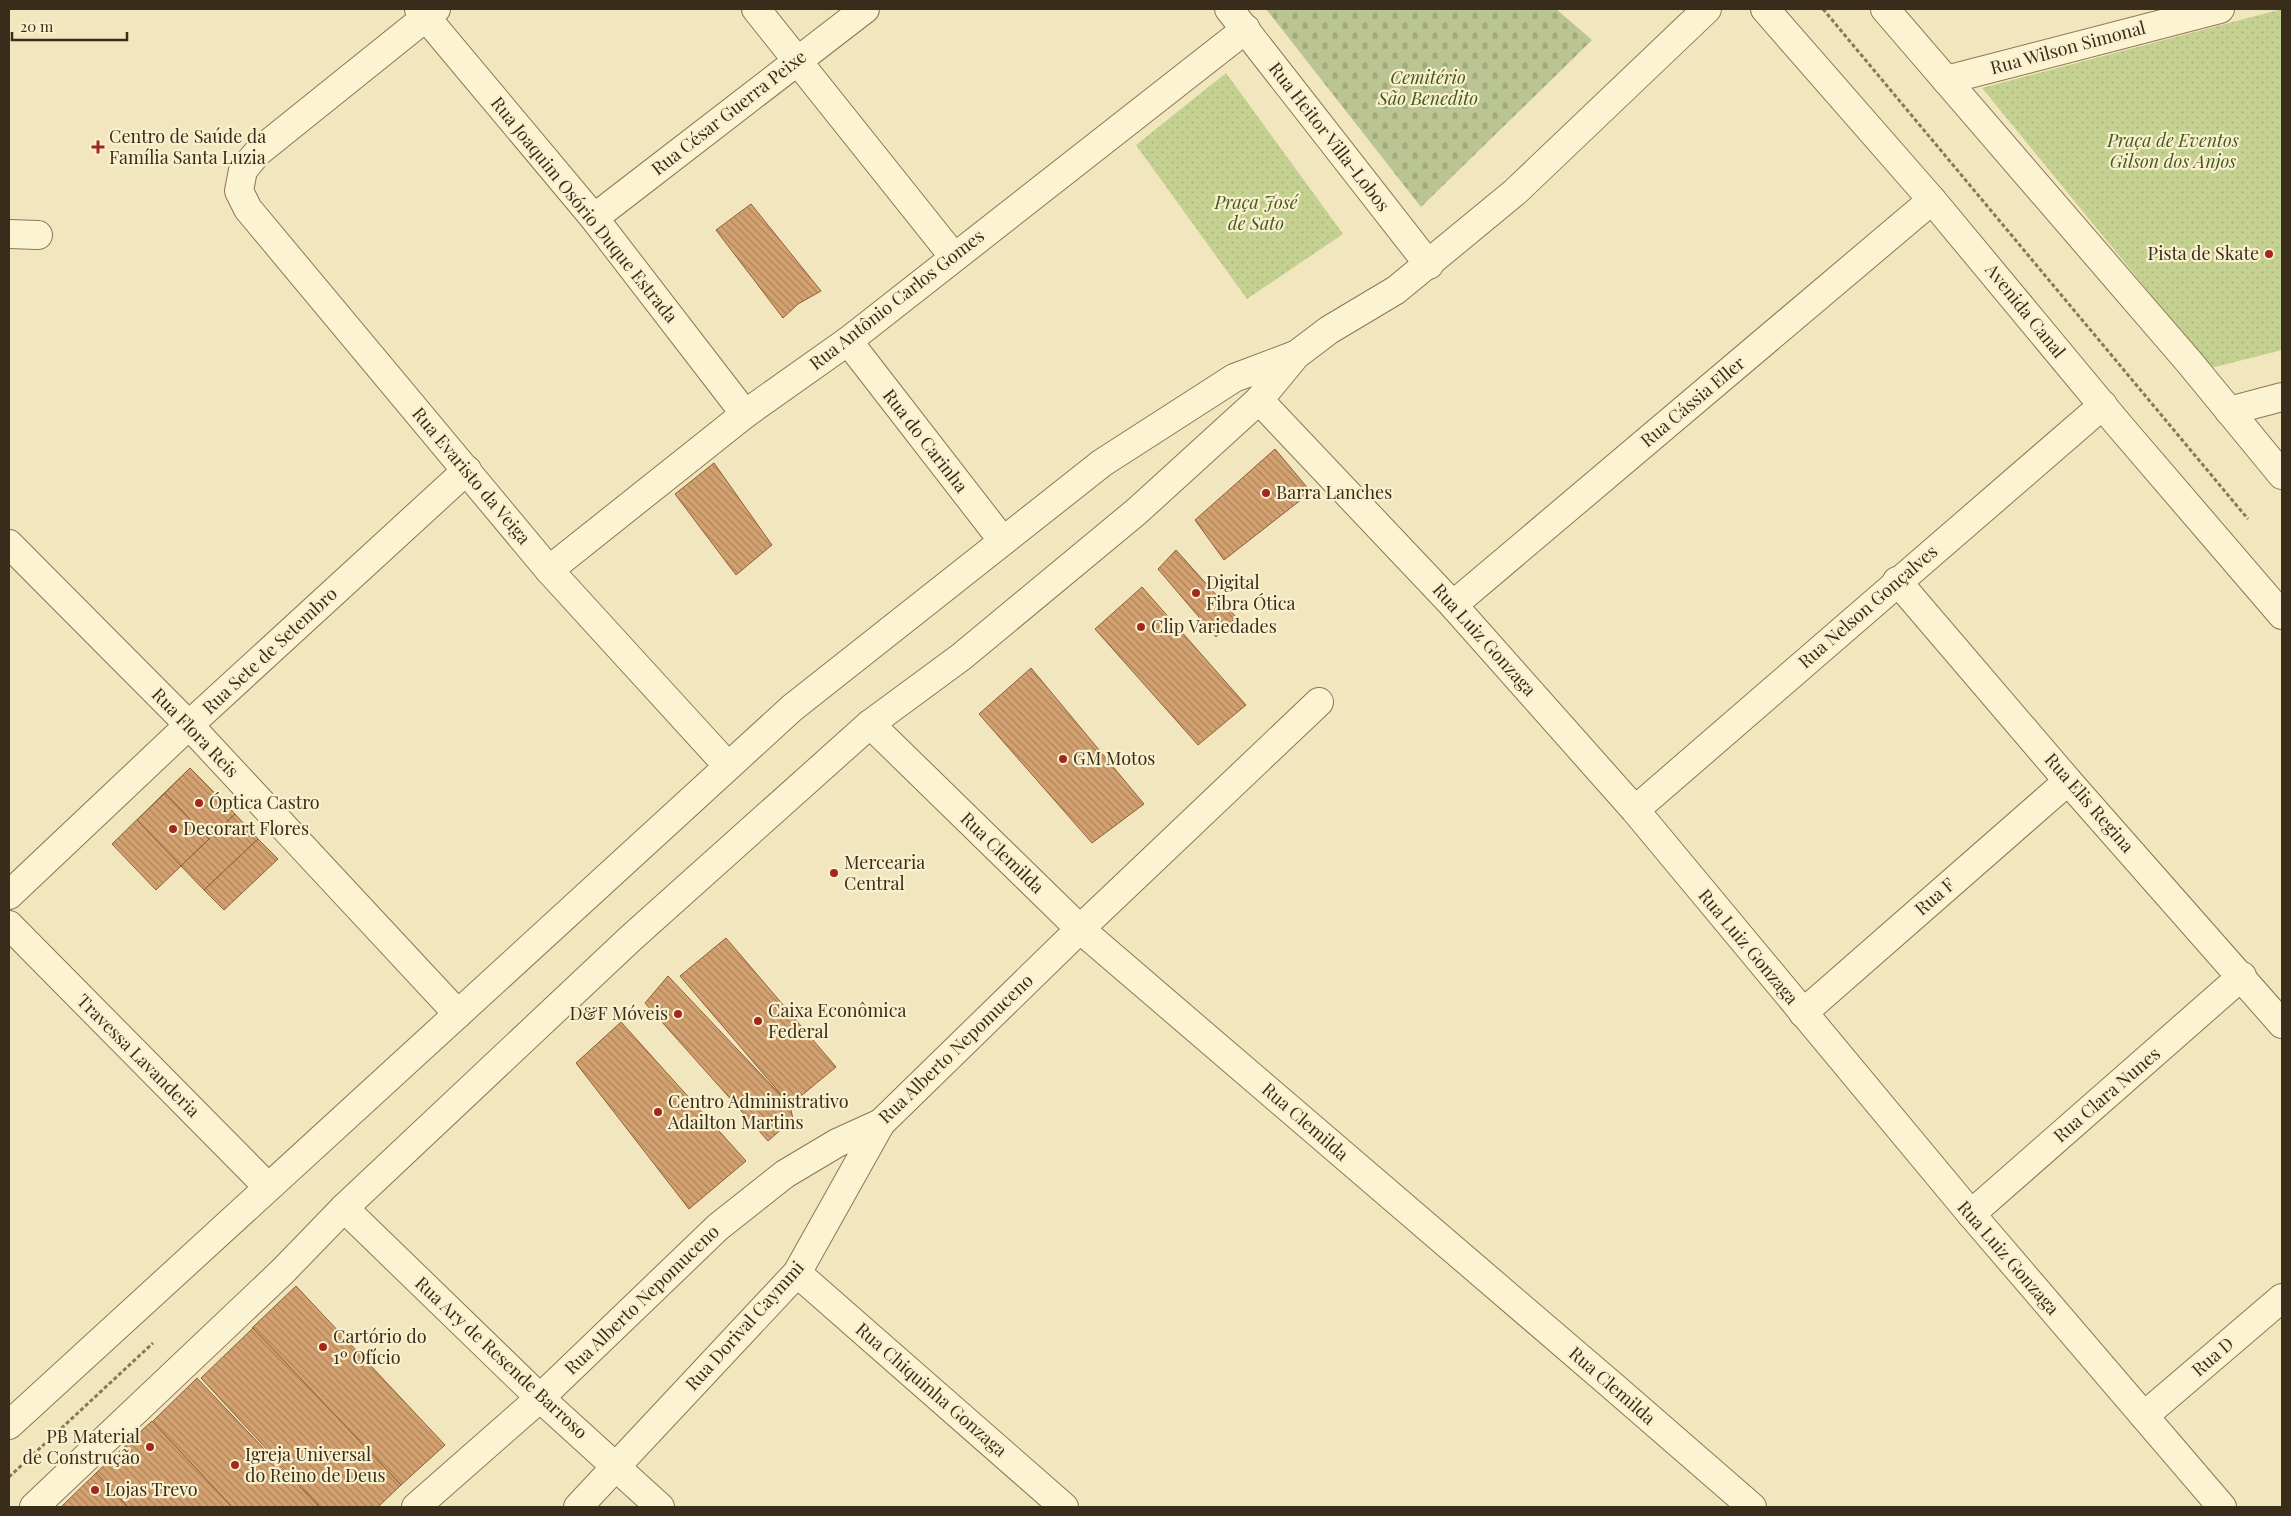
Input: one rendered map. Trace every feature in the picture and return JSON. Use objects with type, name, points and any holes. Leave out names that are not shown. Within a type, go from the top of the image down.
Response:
[{"type":"street","points":[[756,9],[954,256]]},
{"type":"street","name":"Rua César Guerra Peixe","points":[[594,218],[865,9]]},
{"type":"street","points":[[9,1425],[792,708],[1102,463],[1234,378],[1296,354],[1329,330],[1396,290],[1429,265],[1515,192],[1707,9]]},
{"type":"street","name":"Avenida Canal","points":[[1765,9],[1932,200],[2102,405],[2282,615]]},
{"type":"street","points":[[1885,9],[2282,475]]},
{"type":"street","name":"Rua Wilson Simonal","points":[[1946,80],[2220,9]]},
{"type":"street","name":"Rua Evaristo da Veiga","points":[[428,11],[258,152],[243,170],[239,191],[248,209],[549,570],[728,766]]},
{"type":"street","name":"Rua Joaquim Osório Duque Estrada","points":[[428,11],[594,218],[745,414]]},
{"type":"street","name":"Rua Heitor Villa-Lobos","points":[[1238,19],[1429,265]]},
{"type":"street","name":"Rua Antônio Carlos Gomes","points":[[549,570],[745,414],[848,340],[954,256],[1238,19]]},
{"type":"street","name":"Rua Cássia Eller","points":[[1453,605],[1932,200]]},
{"type":"street","points":[[9,234],[38,235]]},
{"type":"street","name":"Rua do Carinha","points":[[848,340],[1003,541]]},
{"type":"street","points":[[34,1507],[283,1271],[344,1208],[631,938],[870,724],[961,657],[1136,512],[1259,400],[1296,354]]},
{"type":"street","points":[[2229,411],[2282,397]]},
{"type":"street","name":"Rua Luiz Gonzaga","points":[[1259,400],[1453,605],[1635,810],[1971,1214],[2222,1507]]},
{"type":"street","name":"Rua Nelson Gonçalves","points":[[1635,810],[2102,405]]},
{"type":"street","name":"Rua Sete de Setembro","points":[[9,895],[189,725],[467,470]]},
{"type":"street","name":"Rua Flora Reis","points":[[9,544],[189,725],[458,1014]]},
{"type":"street","name":"Rua Elis Regina","points":[[1897,581],[2068,781],[2242,976],[2282,1024]]},
{"type":"street","name":"Rua Alberto Nepomuceno","points":[[416,1507],[540,1398],[718,1227],[785,1174],[837,1143],[881,1123],[1080,929],[1319,702]]},
{"type":"street","name":"Rua Clemilda","points":[[870,724],[1080,929],[1752,1507]]},
{"type":"street","name":"Rua F","points":[[1803,1013],[2068,781]]},
{"type":"street","name":"Travessa Lavanderia","points":[[9,925],[268,1187]]},
{"type":"street","name":"Rua Clara Nunes","points":[[1971,1214],[2242,976]]},
{"type":"street","name":"Rua Dorival Caymmi","points":[[578,1507],[797,1272],[881,1123]]},
{"type":"street","name":"Rua Ary de Resende Barroso","points":[[344,1208],[540,1398],[660,1507]]},
{"type":"street","name":"Rua Chiquinha Gonzaga","points":[[797,1272],[1064,1507]]},
{"type":"street","name":"Rua D","points":[[2144,1416],[2282,1298]]},
{"type":"path","points":[[1824,9],[2251,523]]},
{"type":"green space","name":"Cemitério São Benedito","points":[[1266,9],[1556,9],[1592,40],[1421,207]]},
{"type":"green space","name":"Praça de Eventos Gilson dos Anjos","points":[[2282,9],[2282,350],[2211,368],[1982,88]]},
{"type":"green space","name":"Praça José de Sato","points":[[1226,73],[1343,234],[1247,299],[1136,145]]},
{"type":"building","points":[[751,204],[821,291],[798,304],[783,318],[716,230]]},
{"type":"building","points":[[1275,449],[1311,492],[1224,560],[1195,520]]},
{"type":"building","points":[[714,463],[772,545],[736,575],[675,494]]},
{"type":"building","name":"Digital Fibra Ótica","points":[[1176,550],[1236,617],[1216,637],[1158,569]]},
{"type":"building","points":[[1142,587],[1246,705],[1198,745],[1095,629]]},
{"type":"building","name":"GM Motos","points":[[1031,668],[1144,804],[1092,843],[979,714]]},
{"type":"building","points":[[190,768],[235,814],[156,890],[112,844]]},
{"type":"building","name":"Óptica Castro","points":[[190,768],[235,814],[209,839],[165,793]]},
{"type":"building","name":"Decorart Flores","points":[[165,793],[209,839],[181,866],[137,820]]},
{"type":"building","points":[[235,814],[258,839],[204,890],[181,866]]},
{"type":"building","points":[[258,839],[278,859],[224,910],[204,890]]},
{"type":"building","name":"Caixa Econômica Federal","points":[[726,938],[836,1067],[790,1105],[680,976]]},
{"type":"building","points":[[668,976],[790,1105],[793,1119],[768,1141],[645,1003]]},
{"type":"building","name":"Centro Administrativo Adailton Martins","points":[[621,1022],[746,1161],[689,1209],[576,1063]]},
{"type":"building","points":[[296,1286],[445,1445],[401,1485],[252,1328]]},
{"type":"building","points":[[253,1328],[401,1485],[378,1507],[320,1507],[201,1378]]},
{"type":"building","name":"Igreja Universal do Reino de Deus","points":[[197,1378],[319,1507],[232,1507],[152,1422]]},
{"type":"building","name":"PB Material de Construção","points":[[152,1421],[232,1507],[128,1507],[96,1473]]},
{"type":"building","name":"Lojas Trevo","points":[[96,1473],[128,1507],[61,1507]]},
{"type":"place","name":"Centro de Saúde da Família Santa Luzia","points":[[98,147]]},
{"type":"place","name":"Pista de Skate","points":[[2269,254]]},
{"type":"place","name":"Barra Lanches","points":[[1266,493]]},
{"type":"place","name":"Digital Fibra Ótica","points":[[1196,593]]},
{"type":"place","name":"Clip Variedades","points":[[1141,627]]},
{"type":"place","name":"GM Motos","points":[[1063,759]]},
{"type":"place","name":"Óptica Castro","points":[[199,803]]},
{"type":"place","name":"Decorart Flores","points":[[173,829]]},
{"type":"place","name":"Mercearia Central","points":[[834,873]]},
{"type":"place","name":"D&F Móveis","points":[[678,1014]]},
{"type":"place","name":"Caixa Econômica Federal","points":[[758,1021]]},
{"type":"place","name":"Centro Administrativo Adailton Martins","points":[[658,1112]]},
{"type":"place","name":"Cartório do 1º Ofício","points":[[323,1347]]},
{"type":"place","name":"PB Material de Construção","points":[[150,1447]]},
{"type":"place","name":"Igreja Universal do Reino de Deus","points":[[235,1465]]},
{"type":"place","name":"Lojas Trevo","points":[[95,1490]]}]
